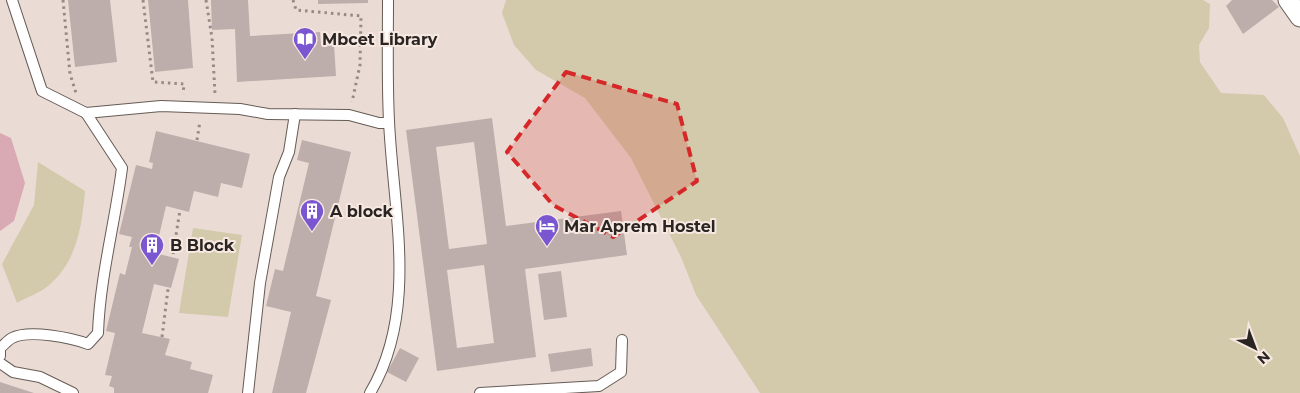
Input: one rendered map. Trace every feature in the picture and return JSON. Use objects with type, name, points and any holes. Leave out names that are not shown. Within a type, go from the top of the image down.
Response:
[{"type":"street","points":[[1288,0],[1300,17]]},
{"type":"lane","points":[[0,356],[0,348],[13,337],[41,335],[68,337],[88,344],[98,333],[99,302],[116,217],[122,168],[84,112],[42,91],[12,0]]},
{"type":"lane","points":[[370,393],[376,383],[392,338],[400,302],[398,240],[389,123],[388,0]]},
{"type":"lane","points":[[84,112],[161,106],[295,114],[349,115],[379,123],[389,123]]},
{"type":"lane","points":[[248,393],[260,283],[279,177],[289,152],[295,114]]},
{"type":"lane","points":[[480,393],[599,386],[621,372],[622,340]]},
{"type":"lane","points":[[0,362],[13,372],[40,377],[73,393]]},
{"type":"path","points":[[63,0],[70,74],[84,112]]},
{"type":"path","points":[[143,0],[153,82],[184,84],[181,107]]},
{"type":"path","points":[[206,0],[212,38],[216,109]]},
{"type":"path","points":[[293,0],[296,10],[361,16],[360,65],[349,115]]},
{"type":"path","points":[[197,140],[202,108]]},
{"type":"path","points":[[172,254],[180,210]]},
{"type":"path","points":[[162,337],[168,289]]},
{"type":"highlighted area","points":[[566,72],[677,104],[697,181],[613,237],[553,205],[507,152]]},
{"type":"shaded area","points":[[506,0],[1203,0],[1210,4],[1209,28],[1199,45],[1200,62],[1221,93],[1264,95],[1283,118],[1300,156],[1300,393],[760,393],[696,295],[681,257],[631,158],[585,98],[536,70],[514,45],[502,13]]},
{"type":"shaded area","points":[[0,133],[11,138],[25,183],[14,221],[0,231]]},
{"type":"shaded area","points":[[38,162],[85,191],[82,217],[76,243],[66,266],[45,288],[17,303],[2,264],[34,205]]},
{"type":"shaded area","points":[[193,228],[242,235],[228,317],[179,313]]},
{"type":"building","points":[[68,0],[110,0],[117,62],[75,67]]},
{"type":"building","points":[[148,0],[188,0],[193,68],[155,72]]},
{"type":"building","points":[[211,0],[248,0],[250,36],[320,32],[321,45],[334,44],[336,76],[237,82],[235,29],[212,30]]},
{"type":"building","points":[[318,0],[368,0],[368,3],[318,4]]},
{"type":"building","points":[[1232,0],[1272,0],[1279,7],[1243,34],[1226,6]]},
{"type":"building","name":"Mar Aprem Hostel","points":[[492,118],[506,226],[621,211],[627,255],[525,269],[536,357],[437,371],[406,130]],"holes":[[[474,142],[487,244],[449,249],[436,147]],[[484,265],[494,343],[457,348],[447,270]]]},
{"type":"building","name":"B Block","points":[[156,131],[250,154],[242,188],[221,183],[218,197],[194,191],[189,212],[166,206],[155,253],[179,259],[171,288],[154,284],[142,333],[170,339],[165,355],[192,362],[190,369],[213,375],[208,393],[114,393],[114,388],[109,386],[112,376],[105,375],[115,333],[106,331],[120,273],[125,275],[132,247],[129,247],[132,237],[119,234],[136,165],[152,169],[153,163],[149,162]]},
{"type":"building","name":"A block","points":[[302,140],[351,152],[316,296],[331,300],[306,393],[272,393],[291,312],[266,306],[275,269],[283,271],[309,163],[297,160]]},
{"type":"building","points":[[561,271],[567,317],[544,320],[538,274]]},
{"type":"building","points":[[400,348],[419,358],[406,382],[387,372]]},
{"type":"building","points":[[591,348],[593,366],[551,372],[548,354]]},
{"type":"building","points":[[0,382],[34,393],[0,393]]},
{"type":"place","name":"Mbcet Library","points":[[305,60]]},
{"type":"place","name":"A block","points":[[312,232]]},
{"type":"place","name":"Mar Aprem Hostel","points":[[547,247]]},
{"type":"place","name":"B Block","points":[[152,266]]}]
